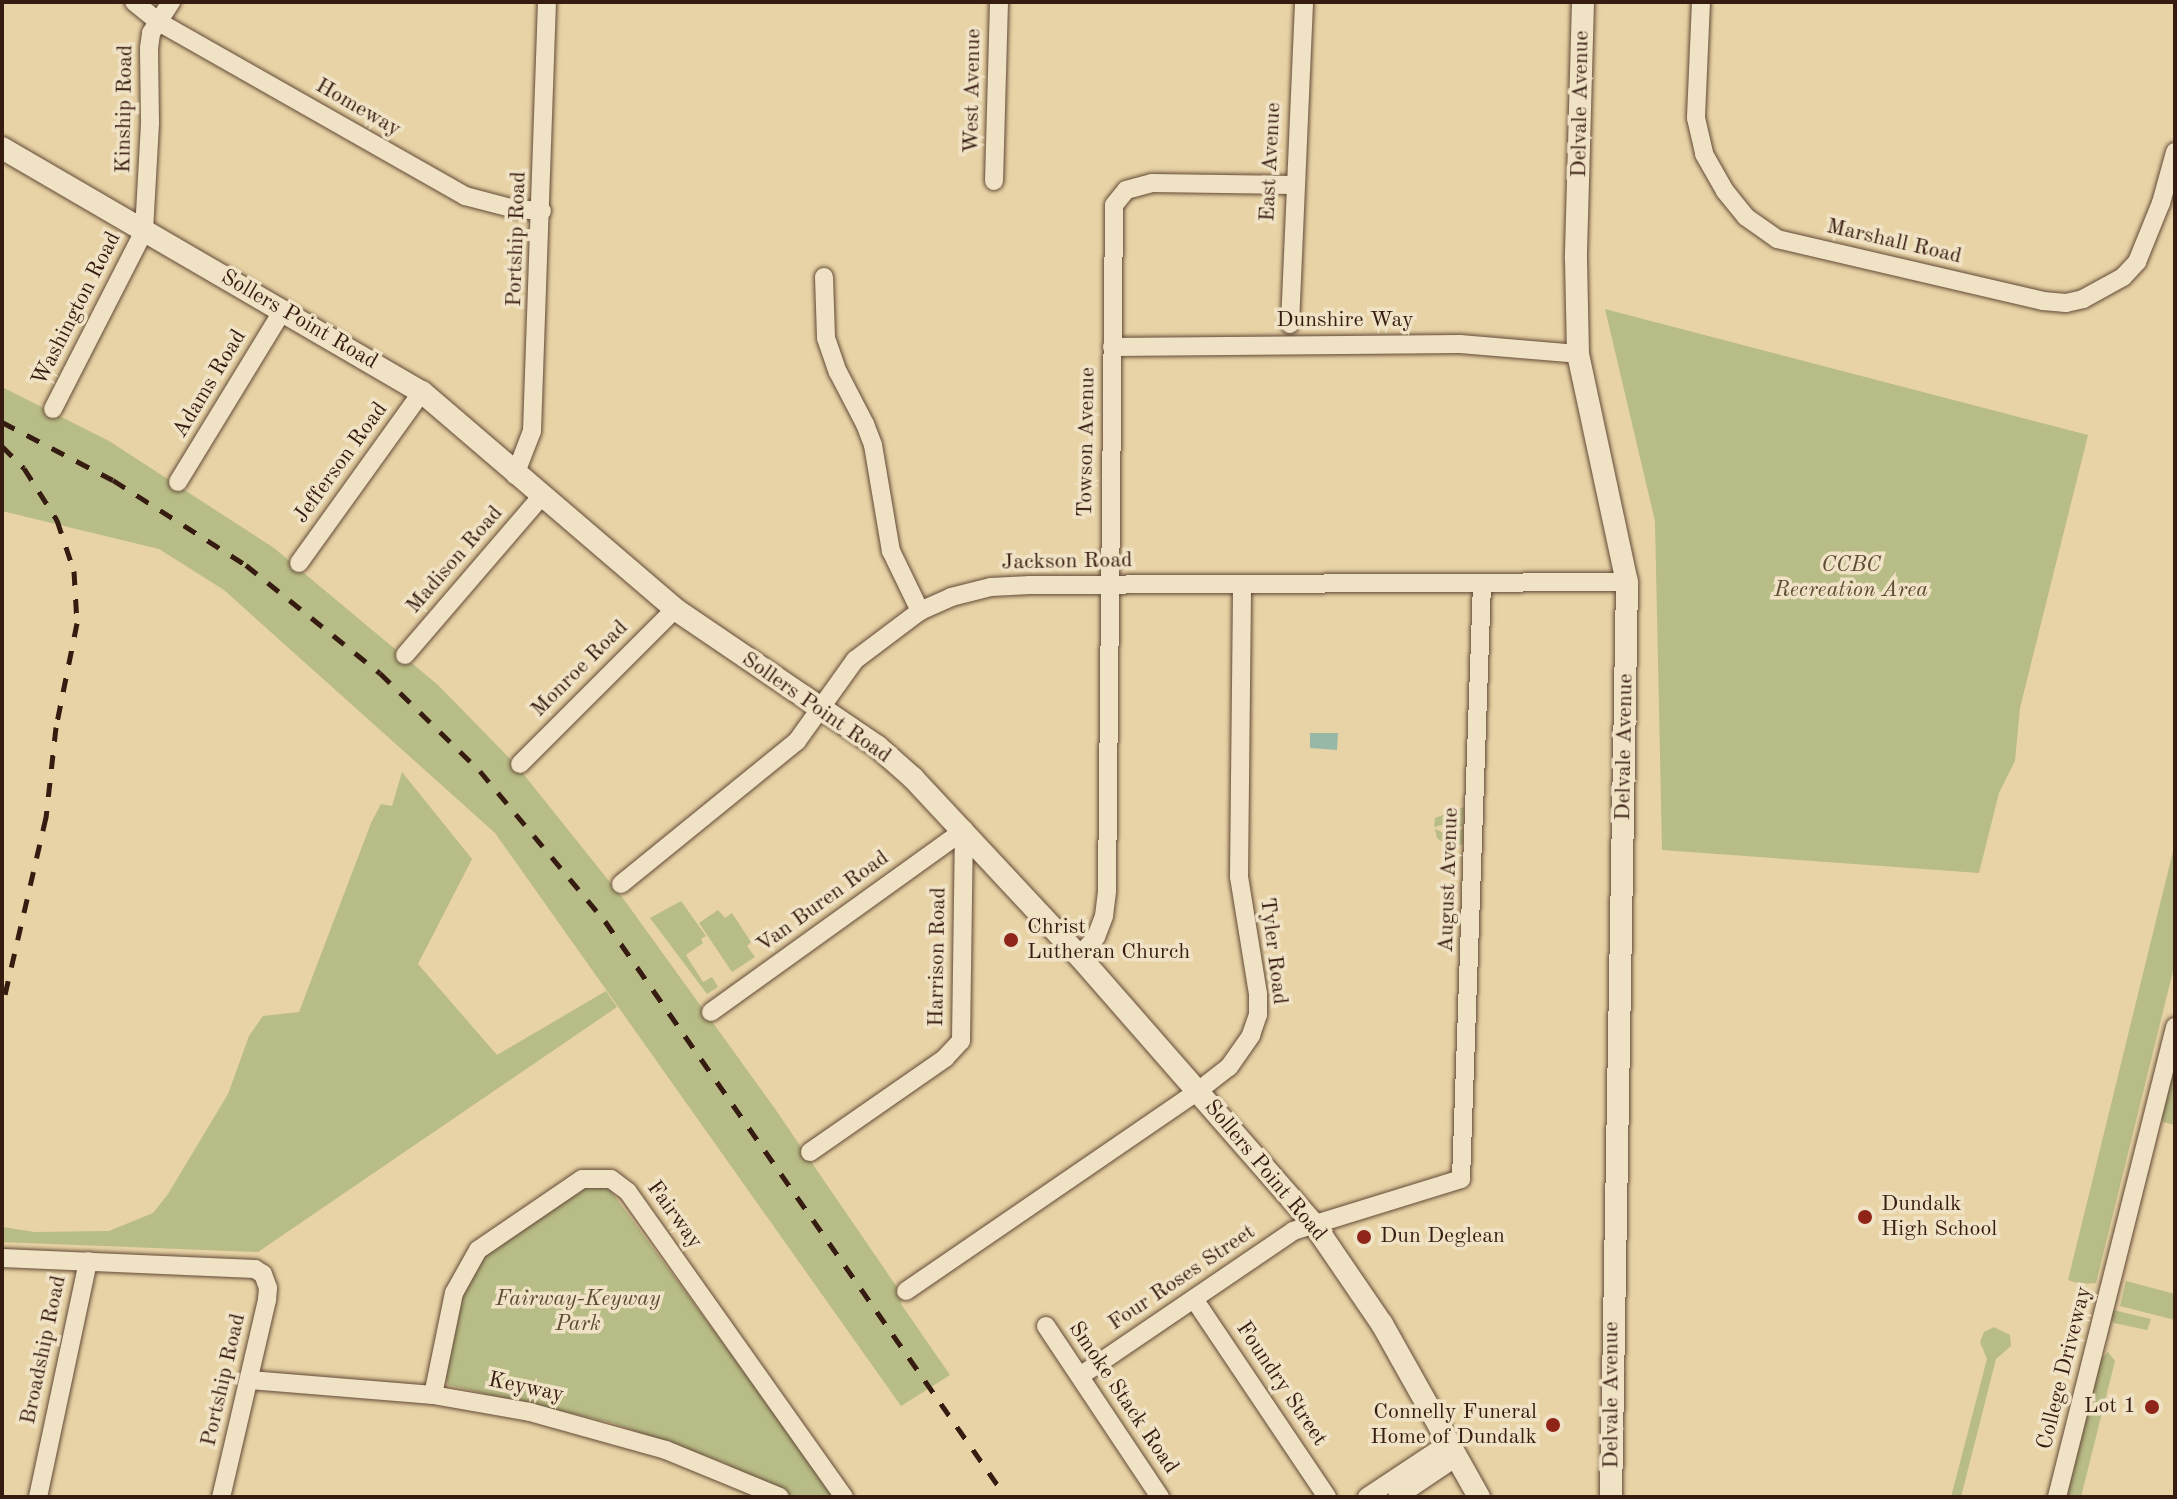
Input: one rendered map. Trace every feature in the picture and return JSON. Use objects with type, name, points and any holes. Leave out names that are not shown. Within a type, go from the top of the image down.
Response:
[{"type":"street","name":"Kinship Road","points":[[134,2],[159,22],[151,33],[149,48],[150,122],[144,231]]},
{"type":"street","points":[[159,22],[171,2]]},
{"type":"street","name":"Portship Road","points":[[515,475],[532,431],[547,2]]},
{"type":"street","name":"West Avenue","points":[[994,181],[999,2]]},
{"type":"street","name":"East Avenue","points":[[1290,324],[1304,2]]},
{"type":"street","name":"Delvale Avenue","points":[[1583,2],[1576,271],[1578,354],[1627,582],[1611,1497]]},
{"type":"street","name":"Marshall Road","points":[[1701,2],[1696,118],[1704,154],[1725,191],[1746,217],[1777,239],[2043,301],[2083,299],[2123,277],[2137,262],[2161,203],[2175,152]]},
{"type":"street","name":"Homeway","points":[[159,22],[465,196],[515,209],[542,211]]},
{"type":"street","name":"Sollers Point Road","points":[[2,148],[422,392],[450,413],[515,475],[675,609],[878,747],[964,830],[1313,1223],[1382,1324],[1479,1497]]},
{"type":"street","name":"Towson Avenue","points":[[1079,956],[1096,937],[1104,916],[1107,890],[1114,205],[1126,190],[1152,183],[1294,185]]},
{"type":"street","name":"Washington Road","points":[[53,409],[144,231]]},
{"type":"street","points":[[824,277],[826,338],[833,361],[873,445],[891,551],[920,611]]},
{"type":"street","name":"Adams Road","points":[[178,482],[283,310]]},
{"type":"street","name":"Dunshire Way","points":[[1112,347],[1500,345],[1578,354]]},
{"type":"street","name":"Jefferson Road","points":[[299,563],[422,392]]},
{"type":"street","name":"Madison Road","points":[[405,655],[541,497]]},
{"type":"street","name":"Jackson Road","points":[[621,884],[797,741],[855,660],[920,611],[951,597],[991,587],[1627,582]]},
{"type":"street","name":"August Avenue","points":[[1461,1179],[1482,583]]},
{"type":"street","name":"Tyler Road","points":[[906,1291],[1198,1091],[1229,1067],[1251,1035],[1258,1015],[1251,946],[1239,877],[1242,584]]},
{"type":"street","name":"Monroe Road","points":[[520,764],[675,609]]},
{"type":"street","name":"Van Buren Road","points":[[711,1012],[964,830]]},
{"type":"street","name":"Harrison Road","points":[[810,1152],[945,1058],[961,1041],[964,830]]},
{"type":"street","name":"College Driveway","points":[[2057,1497],[2175,1027]]},
{"type":"street","name":"Fairway","points":[[433,1395],[454,1293],[466,1265],[478,1250],[582,1179],[611,1179],[628,1192],[844,1497]]},
{"type":"street","name":"Four Roses Street","points":[[1080,1376],[1293,1231],[1461,1179]]},
{"type":"street","points":[[2,1258],[88,1261]]},
{"type":"street","name":"Portship Road","points":[[88,1261],[255,1269],[263,1274],[268,1288],[250,1380],[221,1497]]},
{"type":"street","name":"Broadship Road","points":[[38,1497],[88,1261]]},
{"type":"street","name":"Foundry Street","points":[[1194,1299],[1327,1497]]},
{"type":"street","name":"Smoke Stack Road","points":[[1046,1326],[1160,1497]]},
{"type":"street","name":"Keyway","points":[[250,1380],[433,1395],[530,1412],[666,1450],[780,1497]]},
{"type":"street","points":[[1367,1497],[1454,1449]]},
{"type":"street","points":[[1397,1497],[1454,1449]]},
{"type":"green space","name":"CCBC Recreation Area","points":[[1605,309],[2088,435],[2020,708],[2015,761],[1999,793],[1979,873],[1662,850],[1655,521]]},
{"type":"green space","points":[[2,387],[109,441],[274,548],[438,685],[517,766],[625,901],[773,1106],[903,1296],[901,1304],[950,1375],[901,1406],[495,833],[224,590],[159,549],[2,511]]},
{"type":"green space","points":[[402,772],[472,859],[418,964],[497,1055],[606,991],[617,1007],[258,1252],[2,1242],[2,1227],[35,1232],[109,1231],[153,1213],[168,1194],[228,1094],[249,1036],[263,1016],[299,1012],[371,823],[381,804],[392,806]]},
{"type":"green space","points":[[1464,807],[1463,827],[1446,824],[1434,827],[1435,818]]},
{"type":"green space","points":[[1435,829],[1444,833],[1463,829],[1463,845],[1445,844],[1437,838]]},
{"type":"green space","points":[[2175,843],[2175,963],[2096,1283],[2081,1284],[2068,1280]]},
{"type":"green space","points":[[681,901],[706,936],[701,939],[703,943],[686,955],[703,982],[712,977],[718,987],[707,994],[650,918]]},
{"type":"green space","points":[[718,910],[725,918],[732,913],[751,942],[747,946],[755,957],[732,972],[699,923]]},
{"type":"green space","points":[[2175,1057],[2175,1125],[2163,1122],[2160,1114]]},
{"type":"green space","name":"Fairway-Keyway Park","points":[[587,1187],[610,1190],[828,1485],[833,1497],[793,1497],[723,1462],[613,1423],[448,1385],[446,1377],[468,1274],[482,1257]]},
{"type":"green space","points":[[2126,1281],[2175,1294],[2175,1320],[2120,1306]]},
{"type":"green space","points":[[2113,1310],[2151,1319],[2147,1330],[2114,1323],[2111,1318]]},
{"type":"green space","points":[[1994,1327],[2010,1335],[2011,1346],[1996,1359],[1961,1497],[1951,1497],[1987,1359],[1980,1342],[1984,1332]]},
{"type":"green space","points":[[2108,1352],[2115,1361],[2081,1497],[2065,1497],[2099,1361]]},
{"type":"shaded area","points":[[1310,733],[1338,733],[1337,750],[1310,748]]},
{"type":"railway","points":[[2,422],[113,480],[246,565],[380,673],[480,771],[605,921],[1006,1497]]},
{"type":"railway","points":[[2,446],[24,468],[57,520],[74,571],[77,623],[56,727],[46,817],[5,995]]},
{"type":"place","name":"Christ Lutheran Church","points":[[1011,940]]},
{"type":"place","name":"Dundalk High School","points":[[1865,1217]]},
{"type":"place","name":"Dun Deglean","points":[[1364,1237]]},
{"type":"place","name":"Lot 1","points":[[2152,1407]]},
{"type":"place","name":"Connelly Funeral Home of Dundalk","points":[[1553,1425]]}]
